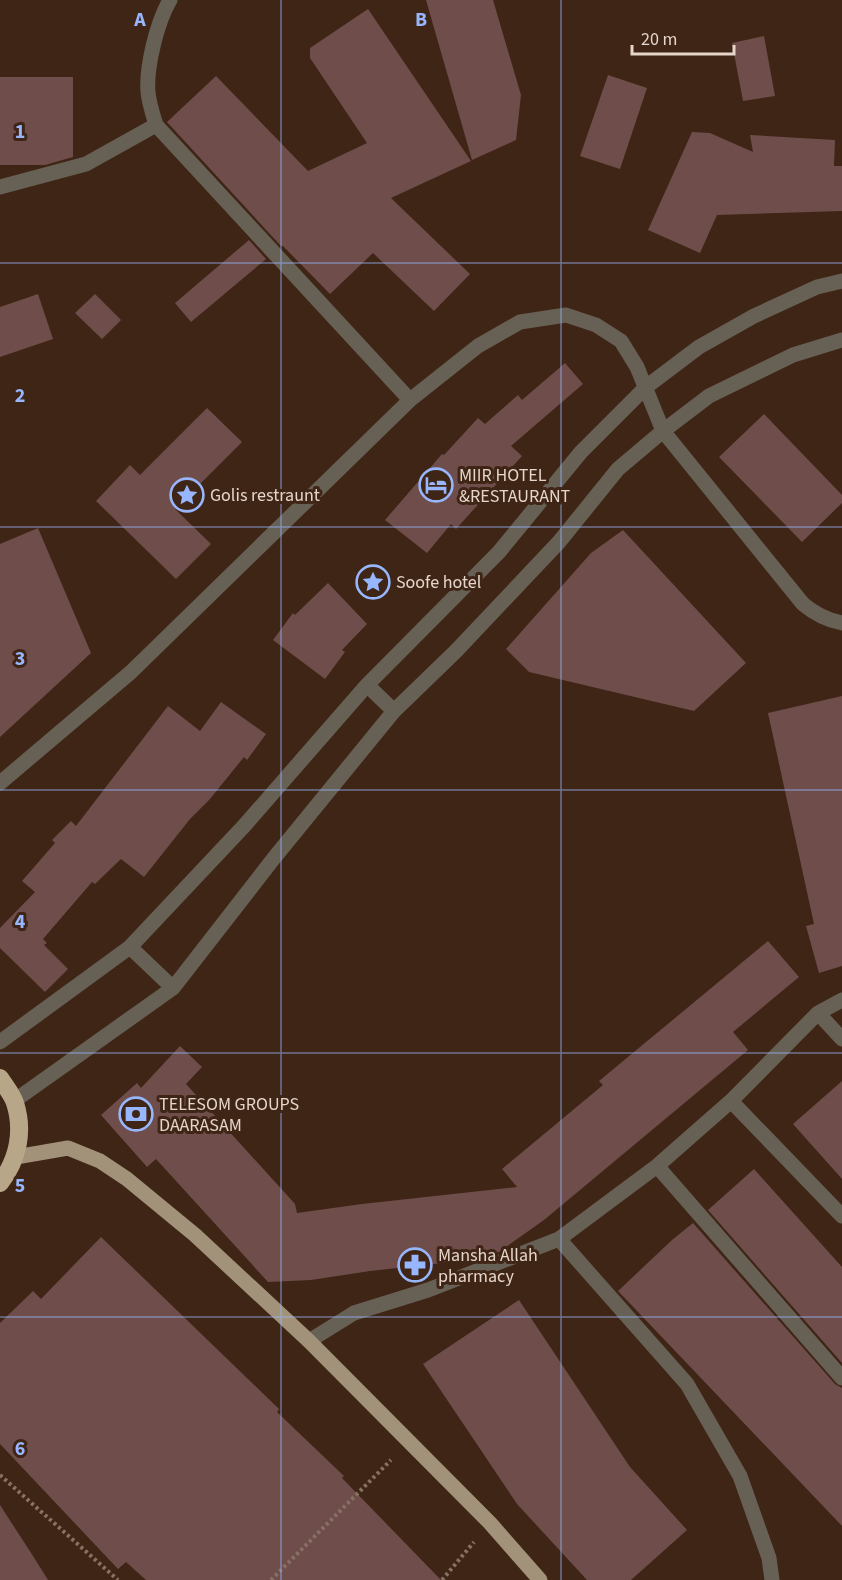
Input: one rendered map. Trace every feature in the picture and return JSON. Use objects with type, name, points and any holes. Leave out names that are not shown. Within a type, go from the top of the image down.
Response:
[{"type":"highway","points":[[0,1078],[14,1101],[20,1129],[16,1157],[0,1184]]},
{"type":"main road","points":[[16,1157],[68,1148],[100,1161],[128,1179],[195,1235],[309,1341],[490,1523],[540,1580]]},
{"type":"street","points":[[170,0],[153,50],[150,69],[148,93],[156,125],[410,400]]},
{"type":"street","points":[[0,187],[86,164],[156,125]]},
{"type":"street","points":[[0,1042],[130,947],[244,826],[367,685],[499,552],[580,452],[646,387],[699,347],[754,316],[817,287],[842,280]]},
{"type":"street","points":[[0,783],[131,672],[410,400],[478,346],[520,322],[566,315],[596,325],[621,341],[637,367],[663,430],[803,604],[815,614],[830,621],[842,623]]},
{"type":"street","points":[[14,1101],[173,988],[393,711],[456,651],[559,542],[618,469],[663,430],[709,396],[793,355],[842,340]]},
{"type":"street","points":[[367,685],[393,711]]},
{"type":"street","points":[[130,947],[173,988]]},
{"type":"street","points":[[309,1341],[354,1313],[428,1290],[559,1239],[657,1166],[731,1101],[818,1013],[842,1000]]},
{"type":"street","points":[[818,1013],[842,1039]]},
{"type":"street","points":[[731,1101],[842,1216]]},
{"type":"street","points":[[657,1166],[842,1378]]},
{"type":"street","points":[[559,1239],[687,1384],[740,1476],[769,1558],[772,1580]]},
{"type":"path","points":[[271,1580],[410,1442]]},
{"type":"path","points":[[0,1475],[118,1580]]},
{"type":"path","points":[[442,1580],[490,1523]]},
{"type":"building","points":[[426,0],[493,0],[521,95],[516,140],[472,160]]},
{"type":"building","points":[[368,9],[471,161],[391,198],[470,274],[434,311],[373,253],[330,294],[281,246],[167,122],[216,76],[308,171],[367,143],[310,58],[310,48]]},
{"type":"building","points":[[764,36],[775,96],[743,101],[732,43]]},
{"type":"building","points":[[608,75],[647,88],[620,169],[580,156]]},
{"type":"building","points":[[0,77],[73,77],[73,157],[45,165],[0,165]]},
{"type":"building","points":[[692,132],[710,133],[753,152],[750,135],[835,140],[834,166],[842,166],[842,211],[717,215],[700,253],[648,230]]},
{"type":"building","points":[[249,240],[266,259],[191,322],[175,303]]},
{"type":"building","points":[[38,294],[53,339],[0,357],[0,307]]},
{"type":"building","points":[[95,294],[121,320],[102,339],[75,313]]},
{"type":"building","points":[[565,363],[583,384],[511,446],[522,456],[456,529],[451,524],[427,553],[385,520],[442,454],[444,455],[478,418],[485,424],[518,395],[522,400]]},
{"type":"building","points":[[207,408],[242,442],[175,509],[211,544],[176,579],[96,501],[130,465],[140,475]]},
{"type":"building","points":[[764,414],[842,495],[842,503],[802,542],[719,457]]},
{"type":"building","points":[[38,528],[91,653],[0,737],[0,544]]},
{"type":"building","points":[[623,530],[746,663],[694,711],[529,672],[506,649],[591,553]]},
{"type":"building","points":[[328,583],[367,624],[342,650],[345,652],[325,679],[273,640],[293,613],[295,615]]},
{"type":"building","points":[[842,696],[842,966],[819,973],[806,926],[814,924],[768,713]]},
{"type":"building","points":[[221,702],[266,734],[247,760],[244,757],[210,799],[190,819],[144,877],[121,859],[95,884],[92,882],[43,939],[47,943],[44,945],[68,969],[45,992],[0,948],[0,928],[35,892],[22,881],[55,843],[52,840],[71,821],[76,826],[168,706],[200,731]]},
{"type":"building","points":[[768,941],[799,977],[733,1032],[748,1050],[544,1220],[499,1252],[480,1259],[311,1280],[268,1282],[156,1159],[147,1167],[101,1115],[137,1083],[141,1088],[180,1046],[202,1067],[186,1084],[295,1204],[297,1213],[517,1187],[502,1169],[603,1085],[599,1081]]},
{"type":"building","points":[[842,1081],[842,1179],[793,1124]]},
{"type":"building","points":[[754,1169],[842,1267],[842,1363],[708,1210]]},
{"type":"building","points":[[693,1223],[835,1384],[842,1388],[842,1526],[618,1291]]},
{"type":"building","points":[[101,1237],[279,1409],[277,1412],[344,1476],[342,1478],[441,1580],[146,1580],[126,1562],[118,1569],[0,1444],[0,1323],[33,1291],[41,1299]]},
{"type":"building","points":[[519,1300],[630,1467],[687,1530],[631,1580],[587,1580],[517,1504],[423,1364]]},
{"type":"building","points":[[0,1505],[33,1556],[48,1580],[0,1580]]},
{"type":"place","name":"MIIR HOTEL &RESTAURANT","points":[[436,485]]},
{"type":"place","name":"Golis restraunt","points":[[187,495]]},
{"type":"place","name":"Soofe hotel","points":[[373,582]]},
{"type":"place","name":"TELESOM GROUPS DAARASAM","points":[[136,1114]]},
{"type":"place","name":"Mansha Allah pharmacy","points":[[415,1265]]}]
